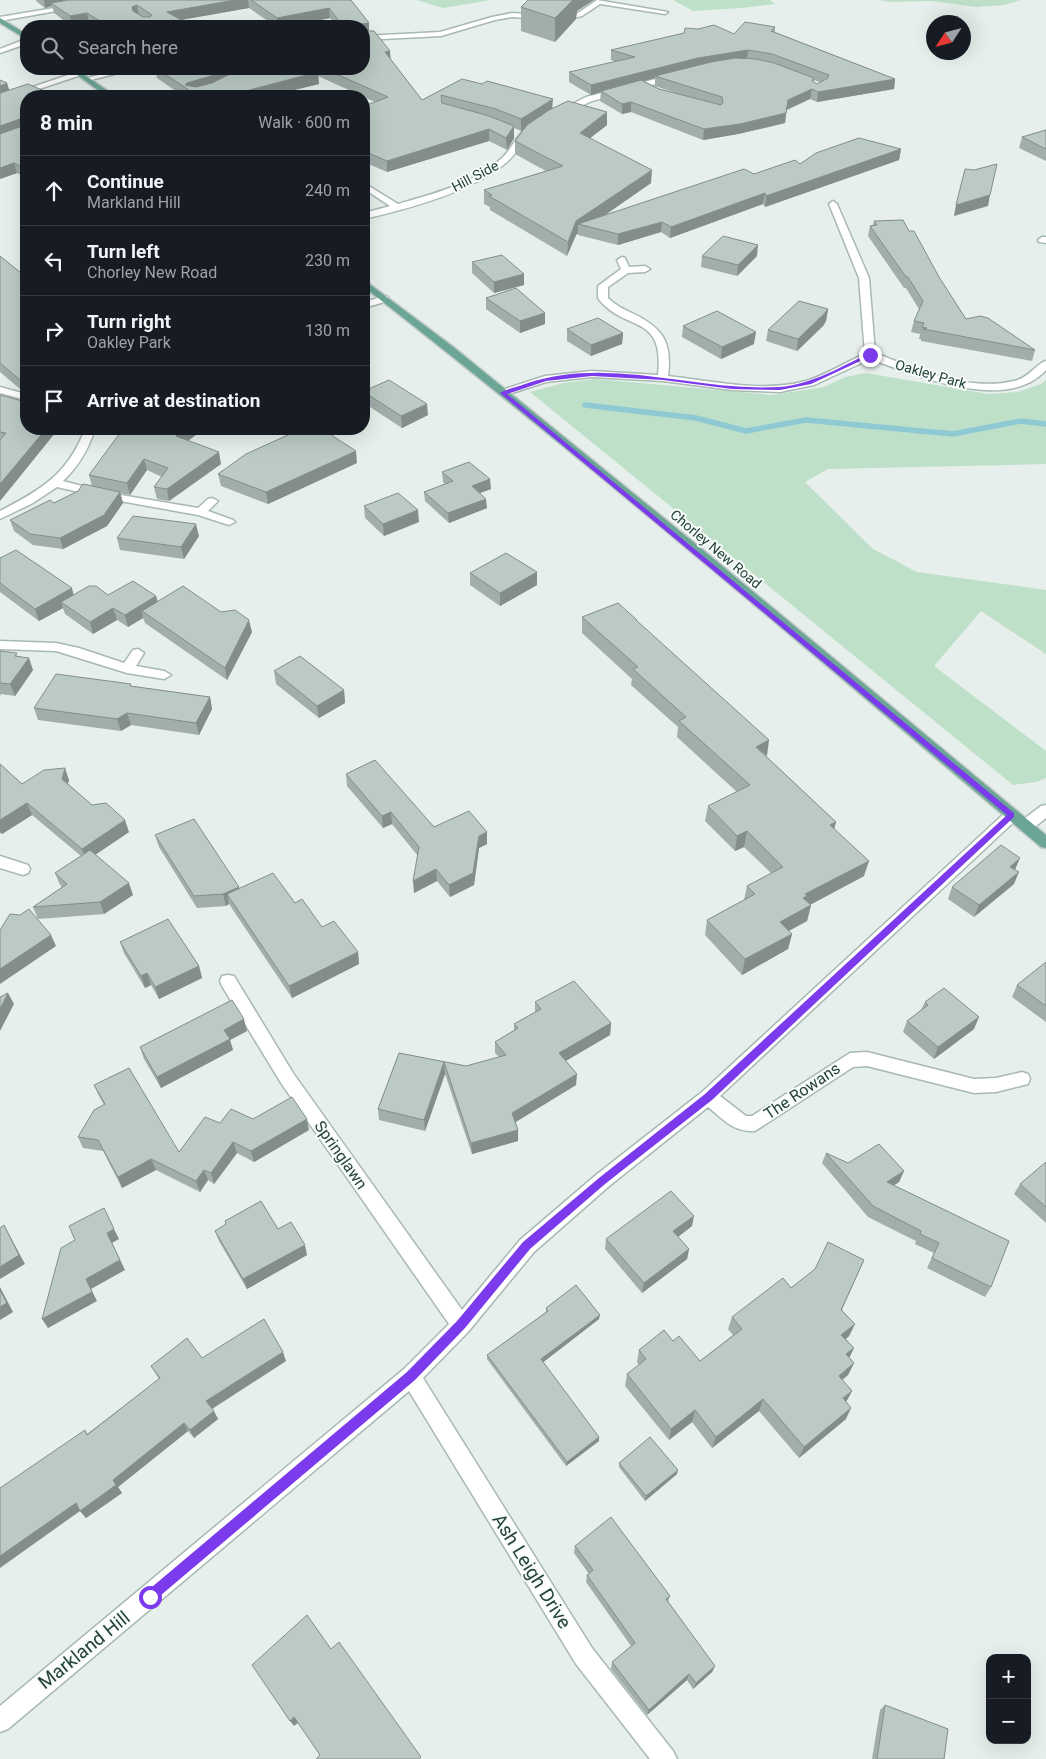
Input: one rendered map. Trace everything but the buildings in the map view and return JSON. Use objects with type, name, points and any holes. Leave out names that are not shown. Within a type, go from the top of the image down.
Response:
[{"type":"main road","points":[[0,19],[20,33]]},
{"type":"main road","points":[[82,75],[103,90]]},
{"type":"main road","name":"Chorley New Road","points":[[370,288],[503,393],[1046,843]]},
{"type":"street","points":[[370,38],[441,34],[494,18],[512,15],[554,18],[580,16],[600,1],[664,12]]},
{"type":"street","points":[[0,19],[83,5]]},
{"type":"street","points":[[0,51],[20,44]]},
{"type":"street","points":[[554,115],[589,99],[687,73]]},
{"type":"street","points":[[26,90],[66,75]]},
{"type":"street","points":[[87,79],[104,75]]},
{"type":"street","points":[[640,85],[655,92]]},
{"type":"street","points":[[0,100],[20,92]]},
{"type":"street","name":"Hill Side","points":[[370,214],[435,195],[476,178],[503,161],[510,154],[518,135],[538,125]]},
{"type":"street","points":[[370,189],[396,206]]},
{"type":"street","points":[[503,393],[537,381],[592,374],[663,378],[732,387],[780,389],[810,383],[870,355],[864,278],[833,204]]},
{"type":"street","points":[[645,269],[624,265],[603,286],[603,298],[610,306],[643,322],[658,336],[664,347],[666,357],[663,378]]},
{"type":"street","points":[[370,303],[385,299]]},
{"type":"street","name":"Oakley Park","points":[[870,355],[946,380],[980,388],[1005,386],[1022,382],[1035,376],[1046,364]]},
{"type":"street","points":[[0,390],[20,395]]},
{"type":"street","points":[[0,516],[56,483],[76,461],[83,450],[88,435]]},
{"type":"street","points":[[56,483],[110,496],[200,512],[229,522]]},
{"type":"street","points":[[200,512],[212,501]]},
{"type":"street","points":[[0,645],[56,647],[74,651],[127,669],[164,675]]},
{"type":"street","points":[[127,669],[138,653]]},
{"type":"street","name":"Markland Hill","points":[[0,1721],[411,1376],[461,1325],[527,1246],[602,1181],[708,1097],[1018,821],[1046,810]]},
{"type":"street","points":[[0,862],[23,869]]},
{"type":"street","name":"Springlawn","points":[[228,981],[287,1078],[461,1325]]},
{"type":"street","name":"The Rowans","points":[[708,1097],[743,1124],[755,1122],[850,1060],[867,1059],[974,1086],[996,1085],[1022,1078]]},
{"type":"street","name":"Ash Leigh Drive","points":[[411,1376],[584,1656],[665,1759]]},
{"type":"green space","points":[[417,0],[491,0],[443,8]]},
{"type":"green space","points":[[673,0],[770,0],[775,4],[693,11]]},
{"type":"green space","points":[[880,0],[1021,0],[1004,5],[976,7],[932,1],[889,2]]},
{"type":"green space","points":[[866,373],[988,394],[1017,392],[1041,384],[1046,380],[1046,464],[828,469],[805,482],[873,549],[917,572],[1046,590],[1046,654],[981,611],[934,666],[1046,751],[1046,778],[1036,782],[1013,785],[530,392],[563,383],[596,379],[772,395],[824,387],[845,377]]},
{"type":"waterway","points":[[585,405],[696,418],[746,431],[806,420],[953,434],[1021,421],[1046,424]]},
{"type":"route","points":[[150,1597],[411,1376],[461,1325],[527,1246],[602,1181],[708,1097],[1012,815],[693,548],[503,393],[545,379],[592,374],[663,378],[732,387],[780,389],[810,383],[870,355]]}]
